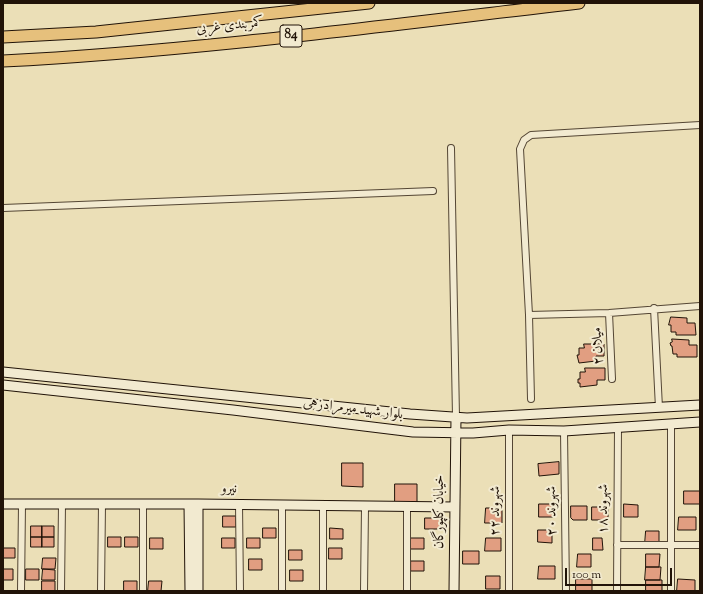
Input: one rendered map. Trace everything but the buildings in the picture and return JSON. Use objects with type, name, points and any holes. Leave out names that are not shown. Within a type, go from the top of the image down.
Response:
[{"type":"highway","name":"کمربندی غربی","points":[[3,37],[96,32],[369,3]]},
{"type":"highway","name":"کمربندی غربی","points":[[3,61],[241,42],[579,3]]},
{"type":"main road","name":"بلوار شهید میرمرادزهی","points":[[3,372],[371,410],[467,418],[700,405]]},
{"type":"main road","name":"بلوار شهید میرمرادزهی","points":[[3,385],[233,410],[413,432],[473,433],[509,430],[564,431],[700,422]]},
{"type":"main road","name":"خیابان کلپورگان","points":[[454,591],[456,417]]},
{"type":"main road","name":"نیرو","points":[[3,504],[239,504],[365,507],[455,507]]},
{"type":"main road","points":[[190,591],[193,504]]},
{"type":"main road","points":[[193,504],[198,591]]},
{"type":"street","points":[[531,399],[529,315],[520,149],[524,140],[531,135],[700,125]]},
{"type":"street","points":[[450,148],[456,417]]},
{"type":"street","points":[[3,208],[433,191]]},
{"type":"street","points":[[529,315],[609,313],[654,308],[700,306]]},
{"type":"street","points":[[654,308],[660,408]]},
{"type":"street","name":"میلان ۲","points":[[609,313],[612,379]]},
{"type":"street","points":[[671,424],[671,591]]},
{"type":"street","name":"شهروند ۱۸","points":[[617,591],[618,427]]},
{"type":"street","name":"شهروند ۲۲","points":[[509,430],[509,591]]},
{"type":"street","name":"شهروند ۲۰","points":[[564,431],[566,591]]},
{"type":"street","points":[[20,591],[22,504]]},
{"type":"street","points":[[61,591],[62,504]]},
{"type":"street","points":[[101,591],[102,504]]},
{"type":"street","points":[[142,591],[143,504]]},
{"type":"street","points":[[239,504],[240,591]]},
{"type":"street","points":[[282,505],[282,591]]},
{"type":"street","points":[[323,505],[323,591]]},
{"type":"street","points":[[364,591],[365,507]]},
{"type":"street","points":[[406,591],[407,507]]},
{"type":"street","points":[[617,545],[700,545]]}]
